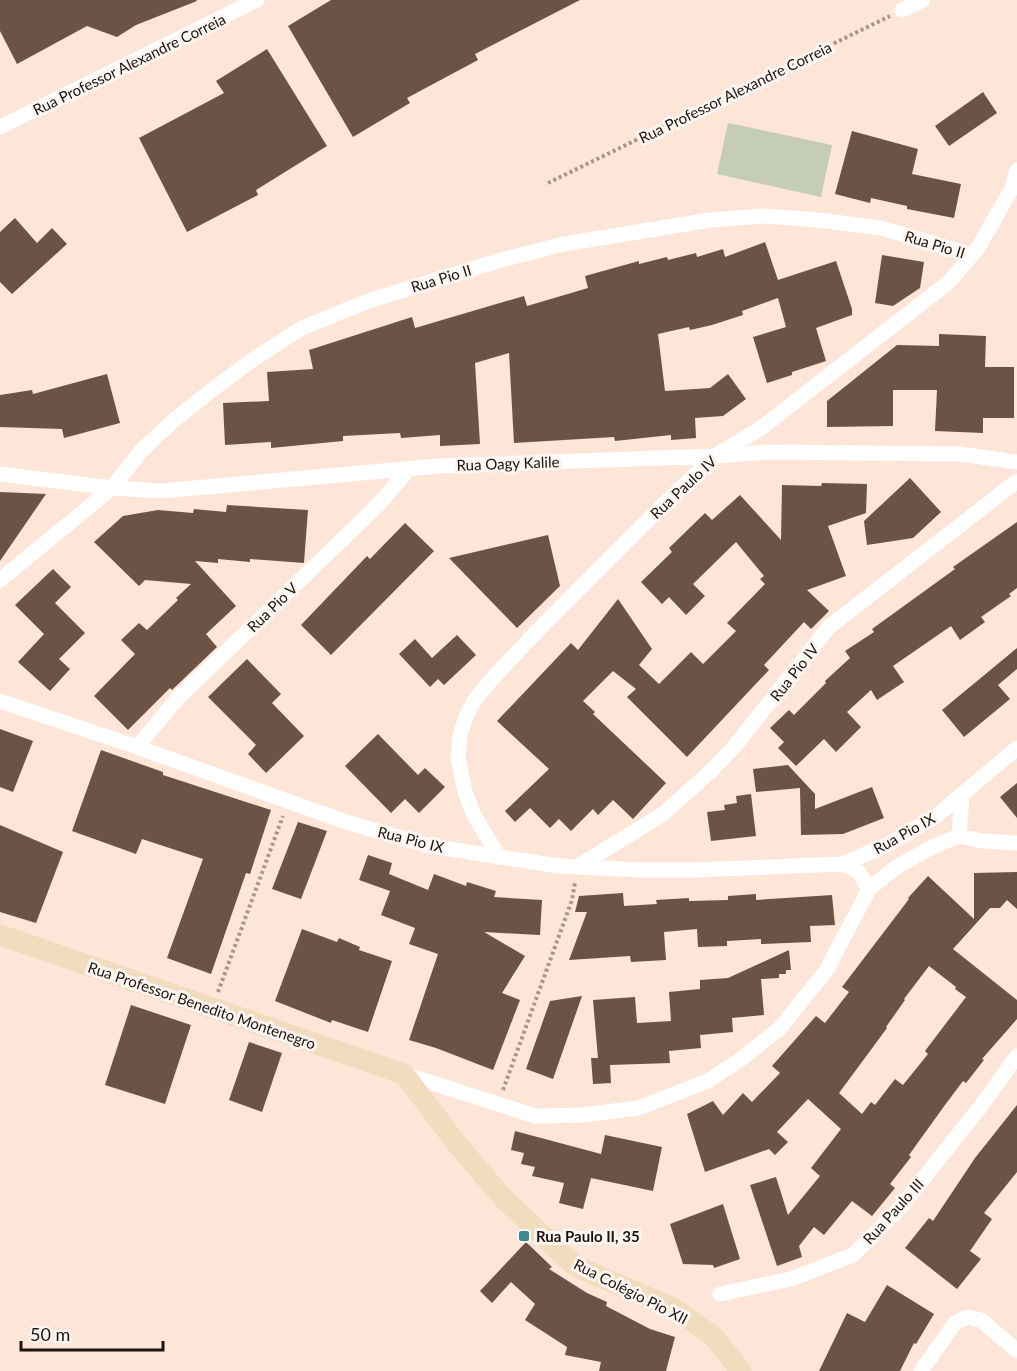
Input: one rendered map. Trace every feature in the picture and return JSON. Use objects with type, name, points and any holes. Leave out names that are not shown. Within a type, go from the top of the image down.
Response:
[{"type":"street","name":"Rua Professor Alexandre Correia","points":[[0,127],[257,0]]},
{"type":"street","points":[[903,10],[923,0]]},
{"type":"street","name":"Rua Paulo IV","points":[[499,857],[474,815],[461,777],[458,758],[460,735],[474,702],[492,679],[539,629],[666,501],[716,456],[761,428],[949,282],[972,255],[1002,207],[1012,188],[1017,170]]},
{"type":"street","name":"Rua Pio II","points":[[0,580],[112,488],[142,450],[174,420],[255,358],[303,328],[368,301],[501,260],[564,244],[710,220],[765,216],[881,228],[972,255]]},
{"type":"street","name":"Rua Oagy Kalile","points":[[0,474],[112,488],[161,491],[409,469],[766,452],[960,454],[1017,462]]},
{"type":"street","name":"Rua Pio V","points":[[137,747],[178,698],[378,505],[409,469]]},
{"type":"street","name":"Rua Pio IV","points":[[577,867],[663,814],[734,747],[829,627],[1017,481]]},
{"type":"street","name":"Rua Pio IX","points":[[0,701],[349,823],[430,846],[577,867],[693,870],[842,864],[885,846],[935,817],[1017,748]]},
{"type":"street","points":[[959,836],[962,795]]},
{"type":"street","points":[[404,1074],[535,1116],[582,1116],[638,1108],[708,1081],[779,1029],[826,971],[869,889],[895,868],[932,847],[959,836],[982,841],[1017,843]]},
{"type":"street","points":[[842,864],[858,871],[869,889]]},
{"type":"street","name":"Rua Professor Benedito Montenegro","points":[[0,935],[404,1074]]},
{"type":"street","name":"Rua Paulo III","points":[[720,1294],[791,1279],[853,1255],[899,1209],[1017,1056]]},
{"type":"street","name":"Rua Colégio Pio XII","points":[[404,1074],[457,1144],[504,1199],[575,1266],[675,1309],[713,1336],[741,1371]]},
{"type":"street","points":[[921,1371],[956,1323],[967,1317],[981,1320],[1017,1351]]},
{"type":"path","name":"Rua Professor Alexandre Correia","points":[[548,183],[903,10]]},
{"type":"path","points":[[212,1009],[257,884],[290,802]]},
{"type":"path","points":[[499,1105],[504,1084],[572,900],[577,867]]},
{"type":"green space","points":[[728,123],[832,145],[821,197],[717,174]]},
{"type":"building","points":[[0,0],[197,1],[136,25],[117,37],[87,26],[17,64],[0,31]]},
{"type":"building","points":[[331,0],[580,0],[475,54],[478,60],[407,98],[410,103],[353,137],[288,26]]},
{"type":"building","points":[[267,49],[327,146],[256,190],[258,195],[187,232],[139,138],[224,93],[216,81]]},
{"type":"building","points":[[983,92],[997,113],[949,146],[935,126]]},
{"type":"building","points":[[852,131],[918,149],[912,174],[961,184],[954,218],[907,209],[907,206],[871,198],[870,203],[835,194]]},
{"type":"building","points":[[15,218],[37,243],[52,228],[67,244],[12,294],[0,282],[0,232]]},
{"type":"building","points":[[765,242],[778,280],[836,261],[852,315],[816,328],[826,361],[767,383],[753,337],[786,327],[778,298],[742,311],[743,315],[712,325],[690,330],[689,327],[658,334],[665,391],[710,388],[728,374],[746,399],[723,416],[695,418],[696,438],[671,440],[671,435],[615,441],[614,437],[514,443],[509,353],[475,363],[480,444],[440,446],[440,435],[401,438],[400,433],[343,436],[343,441],[271,448],[271,442],[225,445],[223,403],[269,401],[267,372],[313,369],[309,350],[412,317],[415,328],[524,296],[527,306],[588,288],[585,276],[639,261],[639,264],[667,257],[668,260],[696,253],[697,257],[723,249],[725,257]]},
{"type":"building","points":[[882,255],[924,262],[920,288],[893,306],[875,303]]},
{"type":"building","points":[[939,334],[986,336],[985,367],[1014,367],[1014,418],[983,418],[983,433],[935,431],[937,390],[893,390],[893,426],[827,427],[827,401],[897,345],[939,346]]},
{"type":"building","points":[[107,374],[120,423],[64,438],[62,429],[0,427],[0,395],[32,390],[33,394]]},
{"type":"building","points":[[910,478],[941,512],[913,538],[867,545],[864,521]]},
{"type":"building","points":[[822,483],[867,484],[866,513],[828,526],[846,576],[807,590],[829,611],[811,629],[804,622],[764,665],[769,670],[687,757],[627,697],[636,689],[613,671],[583,701],[595,712],[593,714],[666,783],[633,819],[613,800],[598,815],[593,809],[571,831],[559,819],[550,828],[530,808],[515,822],[505,811],[549,769],[497,721],[571,643],[578,650],[618,599],[652,649],[639,665],[659,684],[691,652],[703,664],[736,631],[727,623],[765,584],[760,579],[764,576],[736,542],[693,584],[705,596],[686,615],[669,597],[662,604],[641,582],[672,552],[669,548],[705,513],[712,520],[740,495],[781,540],[782,485],[821,486]]},
{"type":"building","points":[[0,492],[46,494],[0,561]]},
{"type":"building","points":[[227,505],[308,510],[304,563],[250,559],[250,562],[218,559],[218,563],[195,561],[236,606],[206,634],[217,647],[172,690],[170,688],[128,730],[94,696],[135,654],[121,640],[139,623],[147,630],[191,584],[145,580],[139,586],[94,542],[123,516],[158,510],[193,513],[194,509],[226,512]]},
{"type":"building","points":[[1017,522],[1017,588],[1009,594],[1011,596],[981,617],[985,622],[960,640],[951,626],[893,666],[904,682],[877,700],[871,690],[847,712],[861,727],[836,752],[824,739],[796,766],[778,748],[784,742],[770,728],[789,710],[794,715],[826,683],[825,681],[850,658],[845,651],[874,632],[872,629],[955,569],[953,567]]},
{"type":"building","points":[[405,523],[434,551],[331,655],[301,625],[367,556],[370,559]]},
{"type":"building","points":[[548,535],[560,586],[517,628],[449,558]]},
{"type":"building","points":[[53,569],[71,587],[55,603],[85,633],[59,659],[70,669],[50,691],[18,662],[44,634],[15,605]]},
{"type":"building","points":[[457,635],[476,655],[444,685],[438,679],[430,687],[399,654],[415,639],[432,658]]},
{"type":"building","points":[[1017,648],[1017,669],[998,685],[1010,699],[964,737],[942,710]]},
{"type":"building","points":[[247,659],[281,694],[272,703],[304,736],[266,773],[248,754],[256,745],[208,697]]},
{"type":"building","points":[[0,729],[33,741],[13,792],[0,787]]},
{"type":"building","points":[[378,734],[418,775],[425,768],[445,787],[419,813],[405,799],[391,813],[345,766]]},
{"type":"building","points":[[101,750],[163,772],[163,775],[271,810],[250,874],[246,873],[211,974],[167,958],[203,859],[142,839],[136,854],[72,831]]},
{"type":"building","points":[[788,765],[815,794],[815,809],[872,787],[884,818],[843,834],[801,835],[800,788],[756,792],[753,769]]},
{"type":"building","points":[[1017,783],[1017,818],[1000,797]]},
{"type":"building","points":[[751,794],[756,836],[711,841],[707,812],[725,810],[724,805],[737,803],[736,796]]},
{"type":"building","points":[[298,822],[327,831],[301,899],[272,889]]},
{"type":"building","points":[[0,825],[63,852],[36,923],[0,912]]},
{"type":"building","points":[[368,855],[392,863],[389,874],[428,890],[434,874],[466,886],[467,882],[496,891],[494,897],[542,900],[540,935],[484,932],[525,956],[502,993],[520,1000],[493,1070],[409,1040],[438,954],[409,944],[415,928],[381,915],[390,891],[359,880]]},
{"type":"building","points":[[1017,872],[1017,909],[1007,900],[1000,908],[990,908],[953,949],[1017,1000],[1017,1019],[982,1059],[984,1060],[966,1083],[963,1081],[945,1105],[909,1155],[911,1157],[890,1184],[895,1188],[872,1216],[852,1201],[824,1235],[814,1227],[799,1246],[802,1257],[777,1266],[750,1185],[776,1177],[788,1215],[820,1176],[811,1168],[841,1129],[808,1099],[777,1132],[788,1142],[775,1155],[769,1149],[705,1172],[687,1114],[713,1101],[723,1115],[743,1093],[752,1102],[780,1073],[772,1066],[816,1016],[825,1023],[849,992],[842,987],[908,898],[928,876],[974,919],[974,873]],"holes":[[[929,966],[956,987],[955,989],[966,997],[925,1051],[928,1054],[903,1085],[895,1079],[875,1105],[871,1102],[862,1114],[839,1093],[887,1028],[904,999]]]},
{"type":"building","points":[[623,893],[624,906],[657,904],[656,900],[689,898],[689,901],[728,900],[728,896],[756,894],[756,900],[832,895],[835,925],[810,926],[811,942],[761,944],[761,939],[727,941],[727,946],[698,947],[697,929],[664,932],[666,960],[631,962],[630,956],[569,960],[587,912],[575,912],[579,896]]},
{"type":"building","points":[[302,929],[337,942],[339,938],[360,947],[359,950],[392,961],[368,1032],[332,1020],[331,1023],[275,1001]]},
{"type":"building","points":[[789,950],[791,970],[786,970],[786,974],[779,974],[779,978],[761,979],[764,1015],[732,1018],[733,1032],[700,1035],[701,1048],[669,1051],[670,1063],[610,1065],[611,1083],[593,1084],[591,1058],[598,1058],[593,1000],[635,997],[637,1023],[671,1021],[669,992],[700,989],[700,980],[728,978]]},
{"type":"building","points":[[582,996],[553,1079],[526,1069],[550,1001]]},
{"type":"building","points":[[131,1005],[191,1025],[165,1104],[105,1085]]},
{"type":"building","points":[[249,1042],[282,1053],[262,1112],[229,1100]]},
{"type":"building","points":[[1017,1105],[1017,1172],[984,1213],[992,1219],[970,1251],[981,1259],[957,1289],[905,1248],[929,1218],[933,1221],[975,1158]]},
{"type":"building","points":[[515,1131],[601,1154],[605,1135],[662,1147],[653,1191],[591,1178],[583,1209],[559,1203],[564,1183],[532,1176],[535,1167],[521,1164],[524,1153],[511,1150]]},
{"type":"building","points":[[723,1204],[740,1259],[714,1268],[713,1265],[683,1264],[670,1224]]},
{"type":"building","points":[[526,1242],[552,1267],[549,1269],[587,1293],[607,1302],[606,1306],[650,1329],[675,1337],[666,1371],[599,1371],[601,1362],[565,1355],[567,1347],[525,1320],[535,1304],[511,1282],[492,1303],[480,1291]]},
{"type":"building","points":[[887,1285],[934,1314],[916,1344],[914,1343],[900,1371],[819,1371],[847,1313],[865,1322]]},
{"type":"place","name":"Rua Paulo II, 35","points":[[524,1236]]}]
